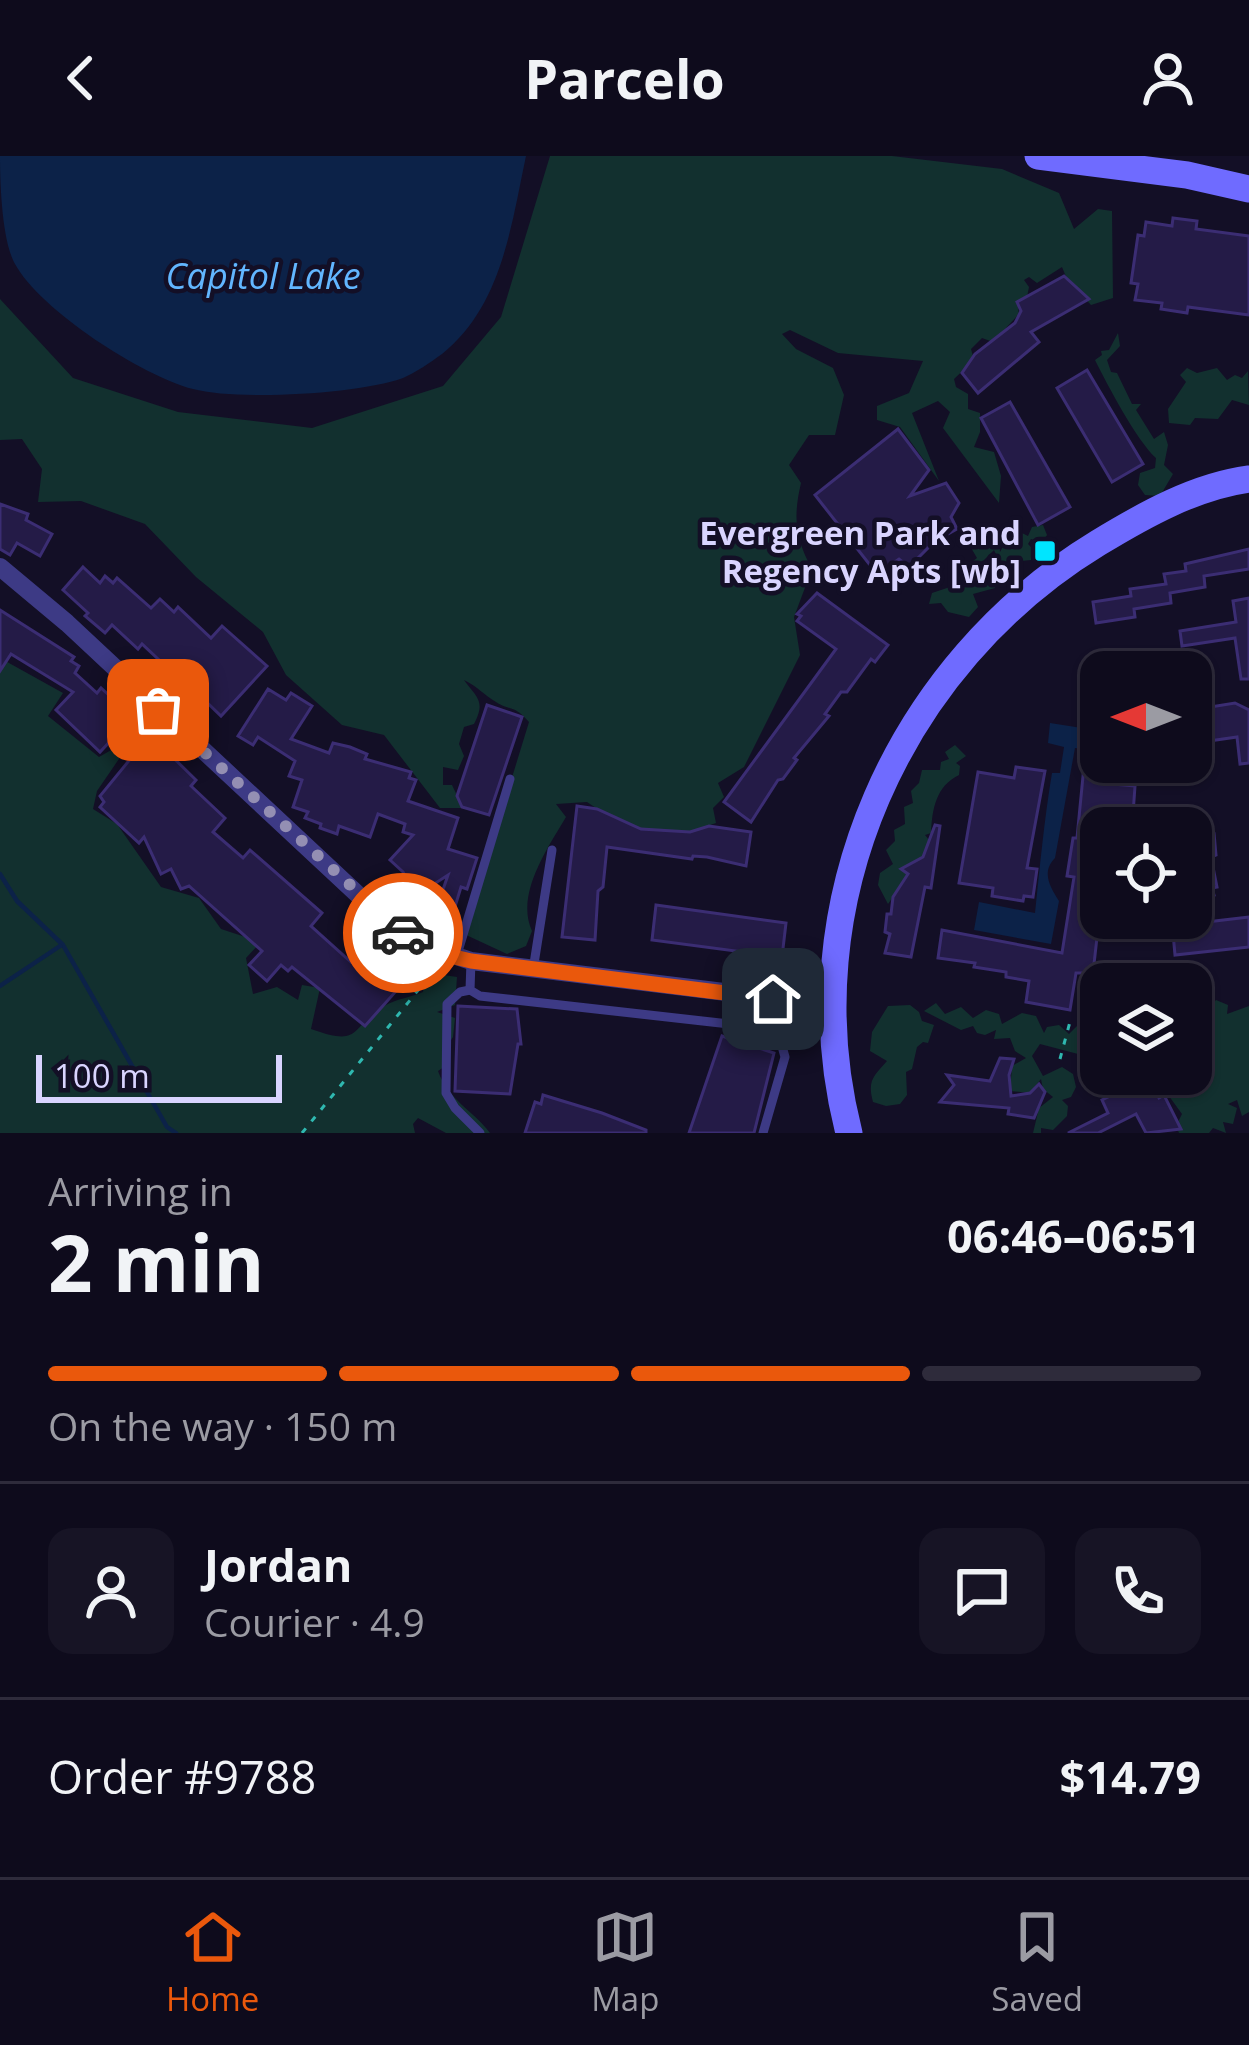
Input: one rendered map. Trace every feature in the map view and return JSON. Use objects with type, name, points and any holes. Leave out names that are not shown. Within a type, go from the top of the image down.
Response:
[{"type":"street","points":[[1038,156],[1187,175],[1249,189]]},
{"type":"street","points":[[849,1133],[832,1005],[840,919],[871,806],[916,718],[990,626],[1050,572],[1144,515],[1249,479]]},
{"type":"street","points":[[0,566],[369,905],[418,943],[458,958],[533,970],[832,1005]]},
{"type":"lane","points":[[510,779],[458,958],[470,990],[480,996],[617,1009],[717,1025],[765,1026],[780,1039],[785,1057],[763,1133]]},
{"type":"lane","points":[[533,970],[552,850]]},
{"type":"lane","points":[[470,990],[447,1004],[446,1093],[454,1108],[481,1133]]},
{"type":"lane","points":[[765,1026],[773,999]]},
{"type":"path","points":[[302,1133],[458,958]]},
{"type":"path","points":[[1060,1059],[1071,1018]]},
{"type":"green space","points":[[550,156],[892,156],[1002,169],[1059,193],[1074,229],[1098,209],[1112,211],[1113,298],[1091,305],[1062,267],[1037,283],[1029,277],[1024,280],[1029,287],[1027,297],[1017,302],[1019,314],[993,342],[982,338],[971,349],[974,360],[954,379],[956,387],[968,394],[968,409],[980,413],[974,447],[994,452],[1001,476],[999,503],[943,428],[950,412],[938,401],[912,413],[939,481],[900,427],[877,420],[877,406],[909,393],[923,361],[838,353],[790,330],[782,334],[796,349],[833,368],[844,395],[835,435],[809,435],[789,465],[801,483],[797,527],[812,569],[794,617],[800,655],[744,767],[718,783],[724,797],[713,808],[716,823],[690,832],[641,829],[587,802],[556,804],[566,817],[531,887],[528,917],[532,931],[526,946],[507,954],[464,934],[529,722],[464,680],[479,710],[474,724],[464,727],[459,744],[464,756],[458,770],[443,767],[443,785],[452,785],[463,808],[440,808],[384,735],[342,725],[286,675],[263,632],[196,577],[145,524],[81,501],[38,502],[42,469],[22,439],[0,440],[0,299],[73,378],[178,412],[312,428],[443,386],[501,317]]},
{"type":"green space","points":[[1118,333],[1120,346],[1107,360],[1111,372],[1117,373],[1132,404],[1141,404],[1136,410],[1154,439],[1164,432],[1168,445],[1164,465],[1173,474],[1160,496],[1145,495],[1138,485],[1140,473],[1155,468],[1156,458],[1095,360],[1101,351],[1109,350]]},
{"type":"green space","points":[[1187,368],[1197,373],[1217,368],[1227,380],[1235,375],[1242,378],[1248,371],[1249,405],[1232,400],[1218,419],[1195,418],[1190,425],[1169,423],[1168,409],[1186,382],[1180,375]]},
{"type":"green space","points":[[1043,525],[1047,535],[1042,543],[1031,539],[1028,544],[1034,550],[1031,560],[1000,563],[994,550],[969,575],[997,576],[995,588],[973,594],[978,607],[969,617],[948,612],[941,603],[929,604],[932,593],[956,585],[956,574],[977,558],[970,546],[999,541],[1000,552],[1004,545],[1016,543],[1022,533],[1028,536],[1032,527]]},
{"type":"green space","points":[[0,658],[63,693],[48,716],[99,757],[134,737],[97,791],[93,809],[117,824],[161,887],[199,898],[221,929],[261,942],[246,958],[253,994],[277,987],[298,1000],[302,985],[320,988],[311,1029],[348,1036],[386,1005],[423,992],[426,973],[438,960],[444,975],[457,977],[455,1005],[437,1012],[455,1018],[447,1046],[450,1063],[438,1071],[448,1090],[490,1133],[446,1133],[418,1118],[413,1124],[415,1133],[0,1133]]},
{"type":"green space","points":[[955,745],[966,756],[956,763],[959,775],[940,792],[931,833],[925,835],[929,840],[923,857],[901,869],[909,874],[888,904],[878,885],[880,873],[893,864],[886,850],[895,841],[894,830],[905,824],[904,807],[913,803],[911,791],[922,770],[940,770],[941,762],[949,759],[945,752]]},
{"type":"green space","points":[[1216,1000],[1228,1005],[1227,1014],[1249,1006],[1249,1112],[1242,1116],[1237,1100],[1228,1104],[1237,1108],[1233,1124],[1223,1122],[1226,1133],[1213,1128],[1209,1133],[1179,1133],[1176,1126],[1182,1114],[1168,1095],[1212,1095],[1212,1005]]},
{"type":"green space","points":[[936,1003],[945,1014],[961,1007],[973,1018],[986,1010],[999,1014],[1002,1024],[1022,1013],[1036,1016],[1044,1033],[1047,1027],[1059,1025],[1069,1034],[1080,1027],[1080,1057],[1040,1044],[1032,1056],[1043,1076],[1062,1067],[1073,1074],[1076,1087],[1071,1097],[1062,1100],[1068,1106],[1067,1116],[1053,1130],[1041,1128],[1041,1133],[1033,1133],[1039,1108],[1053,1097],[1043,1089],[1041,1079],[1030,1093],[1010,1091],[1012,1066],[1026,1058],[1015,1051],[1010,1038],[994,1039],[996,1030],[985,1035],[973,1026],[961,1030],[924,1011]]},
{"type":"green space","points":[[910,1005],[922,1021],[934,1025],[928,1043],[917,1047],[912,1069],[906,1072],[907,1095],[900,1104],[873,1102],[873,1079],[887,1061],[870,1051],[872,1032],[888,1006]]},
{"type":"water","name":"Capitol Lake","points":[[0,156],[526,156],[509,237],[491,289],[462,335],[442,354],[408,376],[383,384],[268,395],[213,393],[172,382],[94,339],[46,301],[11,254]]},
{"type":"water","points":[[1050,723],[1080,728],[1080,749],[1075,748],[1048,874],[1059,901],[1051,944],[974,930],[979,902],[1035,913],[1052,773],[1060,773],[1064,747],[1048,743]]},
{"type":"building","points":[[1173,218],[1197,221],[1196,229],[1249,236],[1249,315],[1188,307],[1187,313],[1161,309],[1162,303],[1135,300],[1138,284],[1131,283],[1138,235],[1144,236],[1146,222],[1172,226]]},
{"type":"building","points":[[1064,276],[1089,299],[1031,332],[1039,342],[978,393],[962,373],[975,354],[1015,323],[1021,311],[1017,302]]},
{"type":"building","points":[[1087,370],[1143,464],[1112,482],[1057,388]]},
{"type":"building","points":[[1010,402],[1070,507],[1038,525],[981,418]]},
{"type":"building","points":[[898,429],[929,470],[910,496],[946,483],[959,503],[951,517],[957,529],[934,542],[909,567],[899,559],[877,574],[815,495]]},
{"type":"building","points":[[0,504],[28,514],[26,520],[52,534],[40,556],[17,543],[10,555],[0,549]]},
{"type":"building","points":[[1249,549],[1249,569],[1204,576],[1205,587],[1170,593],[1171,603],[1134,609],[1135,617],[1096,623],[1093,602],[1131,596],[1130,589],[1166,584],[1164,574],[1186,571],[1185,564]]},
{"type":"building","points":[[83,567],[100,583],[105,576],[113,583],[117,578],[151,608],[160,599],[174,612],[178,607],[211,638],[222,626],[267,666],[221,716],[192,688],[186,695],[172,681],[176,676],[142,644],[138,649],[112,625],[105,633],[85,616],[88,613],[63,590]]},
{"type":"building","points":[[817,593],[888,645],[875,662],[871,659],[847,692],[841,692],[825,714],[829,716],[751,822],[724,802],[836,649],[797,621],[801,616],[797,614]]},
{"type":"building","points":[[1249,598],[1249,679],[1241,679],[1235,638],[1182,646],[1180,631],[1236,622],[1233,601]]},
{"type":"building","points":[[0,610],[74,657],[71,661],[79,666],[75,673],[125,710],[120,715],[128,722],[100,752],[56,710],[73,692],[11,654],[0,671]]},
{"type":"building","points":[[268,689],[286,700],[291,693],[312,706],[291,739],[329,753],[333,743],[350,747],[367,754],[365,759],[411,772],[409,778],[416,780],[408,801],[458,818],[448,849],[477,858],[454,910],[438,904],[448,875],[417,895],[390,860],[413,835],[403,832],[405,824],[378,814],[370,837],[339,826],[337,834],[320,828],[321,824],[305,818],[308,812],[293,807],[302,780],[289,776],[295,761],[258,737],[253,745],[238,736]]},
{"type":"building","points":[[1235,703],[1249,710],[1249,763],[1240,764],[1237,737],[1212,741],[1212,707]]},
{"type":"building","points":[[487,705],[522,717],[489,815],[462,807],[457,796]]},
{"type":"building","points":[[150,735],[196,780],[191,786],[225,818],[213,832],[243,858],[250,850],[322,913],[311,926],[351,962],[359,952],[376,968],[382,961],[405,981],[365,1026],[292,967],[288,971],[281,965],[267,981],[249,965],[262,951],[189,886],[181,889],[171,869],[161,874],[144,837],[139,843],[100,807],[104,802],[100,796]]},
{"type":"building","points":[[1016,767],[1045,771],[1027,868],[1037,869],[1033,897],[1024,896],[1023,901],[992,896],[993,888],[959,883],[978,772],[1014,778]]},
{"type":"building","points":[[1082,783],[1135,786],[1134,807],[1080,807]]},
{"type":"building","points":[[577,806],[597,809],[641,829],[690,832],[709,826],[751,832],[746,866],[707,857],[607,847],[595,940],[562,937]]},
{"type":"building","points":[[1080,807],[1080,939],[1097,939],[1094,963],[1080,963],[1080,973],[1076,973],[1070,1010],[1026,1002],[1029,981],[974,967],[975,963],[938,958],[942,930],[1062,953],[1074,877],[1067,876],[1073,838],[1077,838]]},
{"type":"building","points":[[935,825],[940,826],[931,888],[925,887],[911,957],[885,953],[890,934],[885,932],[887,914],[908,874],[901,869],[923,857]]},
{"type":"building","points":[[656,905],[786,923],[782,957],[652,940]]},
{"type":"building","points":[[1249,917],[1249,947],[1175,955],[1174,939],[1212,939],[1212,921]]},
{"type":"building","points":[[458,1006],[517,1009],[521,1044],[510,1094],[455,1091]]},
{"type":"building","points":[[722,1036],[774,1053],[754,1133],[689,1133]]},
{"type":"building","points":[[1000,1058],[1014,1059],[1009,1075],[1011,1096],[1030,1093],[1039,1084],[1045,1092],[1034,1118],[1008,1114],[1009,1108],[940,1102],[954,1085],[947,1075],[990,1081]]},
{"type":"building","points":[[543,1095],[646,1133],[525,1133],[535,1102],[541,1104]]},
{"type":"building","points":[[1112,1095],[1164,1095],[1181,1129],[1146,1133],[1136,1114],[1098,1133],[1068,1133],[1108,1113],[1102,1100]]},
{"type":"waterway","points":[[0,874],[17,901],[63,945],[167,1127],[176,1133]]},
{"type":"waterway","points":[[0,986],[60,946]]},
{"type":"way so far","points":[[158,710],[403,933]]},
{"type":"place","name":"Evergreen Park and Regency Apts [wb]","points":[[1045,551]]},
{"type":"route","points":[[403,933],[446,955],[471,961],[773,999]]}]
